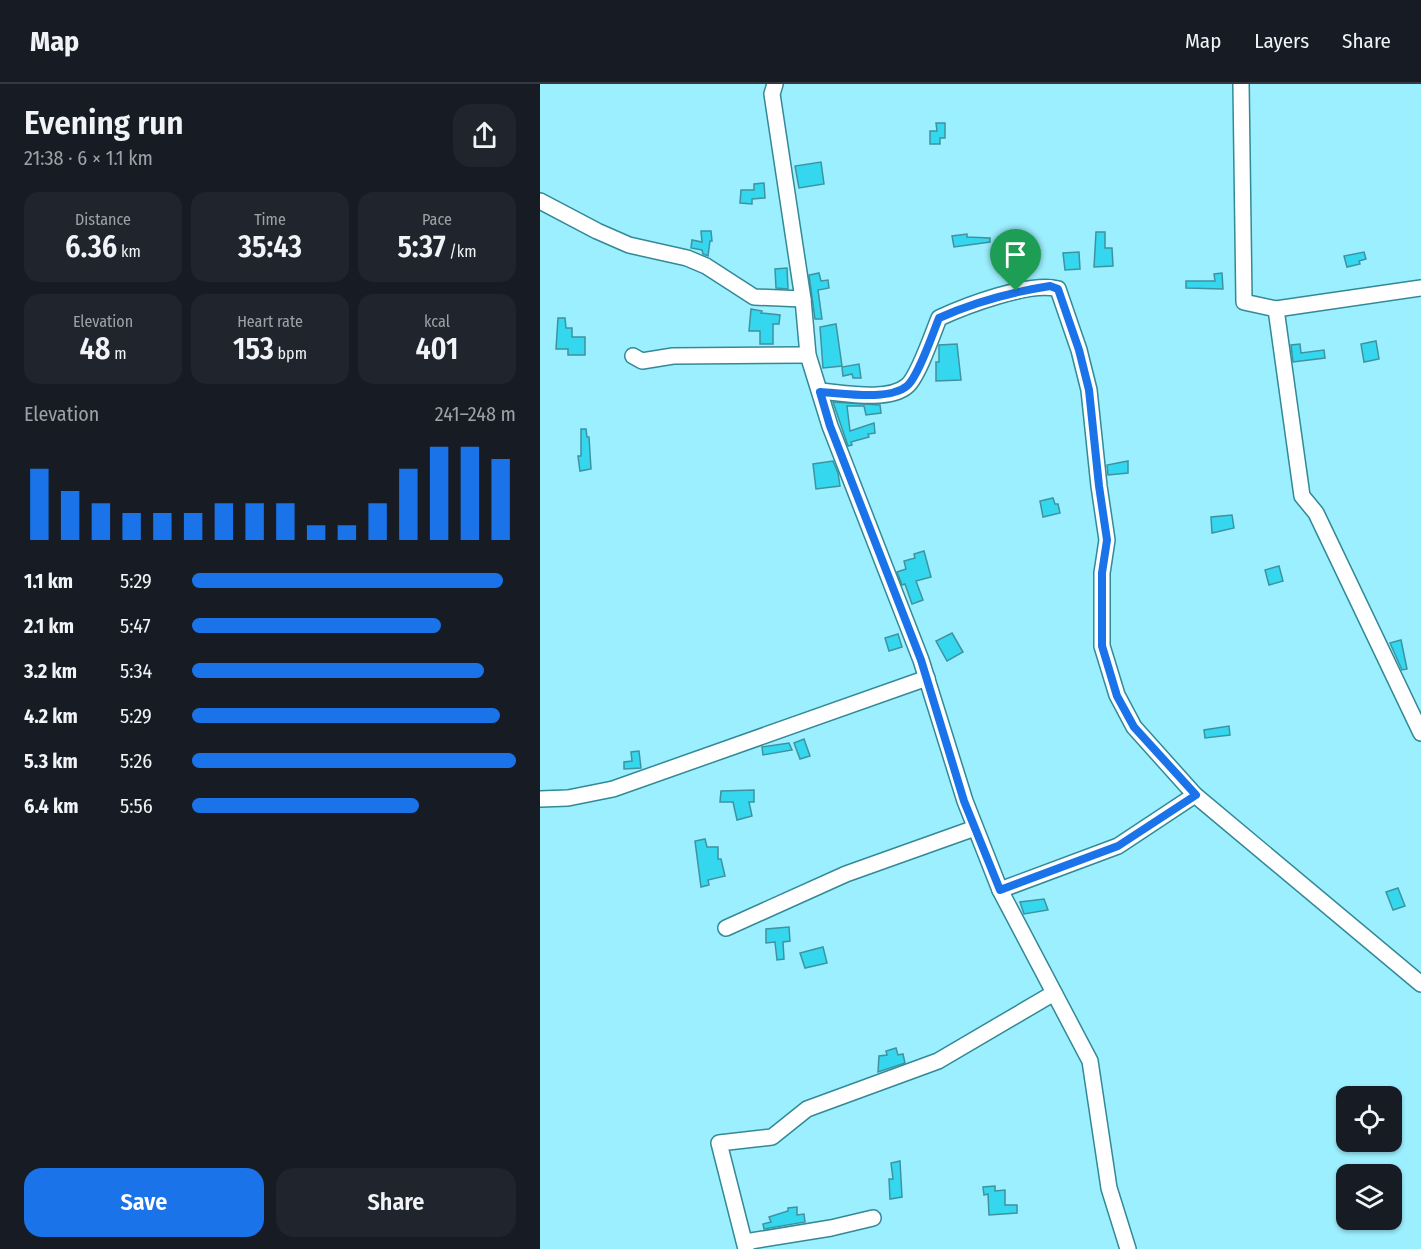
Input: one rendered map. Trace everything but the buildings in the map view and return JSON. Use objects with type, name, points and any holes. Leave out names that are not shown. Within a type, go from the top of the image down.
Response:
[{"type":"street","points":[[775,84],[772,94],[803,299],[808,355],[830,426],[927,678],[964,801],[1000,890],[1090,1061],[1109,1188],[1128,1249]]},
{"type":"street","points":[[1241,84],[1244,302],[1276,309],[1421,288]]},
{"type":"street","points":[[540,201],[629,245],[687,258],[706,266],[754,297],[803,299]]},
{"type":"street","points":[[820,392],[884,396],[908,386],[919,367],[939,318],[1016,291],[1050,286],[1058,289],[1079,350],[1089,390],[1107,540],[1102,573],[1102,646],[1117,696],[1134,727],[1196,795],[1421,984]]},
{"type":"street","points":[[1276,309],[1302,496],[1316,513],[1421,733]]},
{"type":"street","points":[[633,356],[642,361],[673,357],[808,355]]},
{"type":"street","points":[[540,799],[568,798],[613,789],[927,678]]},
{"type":"street","points":[[1000,890],[1118,846],[1196,795]]},
{"type":"street","points":[[726,928],[846,874],[975,828]]},
{"type":"street","points":[[873,1218],[746,1245],[719,1143],[772,1137],[807,1109],[938,1061],[1054,993]]},
{"type":"route","points":[[1050,286],[1058,289],[1079,350],[1089,390],[1107,540],[1102,573],[1102,646],[1117,696],[1134,727],[1196,795],[1118,846],[1000,890],[964,801],[921,660],[830,426],[820,392],[884,396],[908,386],[919,367],[939,318],[1016,291],[1050,286]]}]
